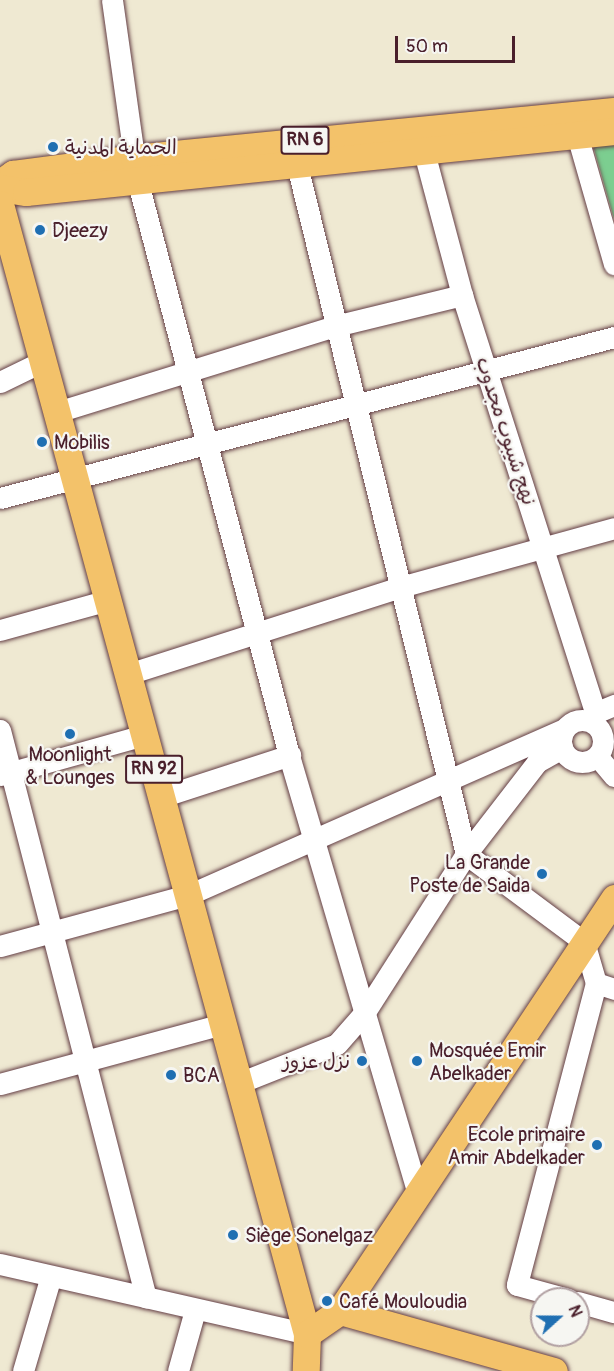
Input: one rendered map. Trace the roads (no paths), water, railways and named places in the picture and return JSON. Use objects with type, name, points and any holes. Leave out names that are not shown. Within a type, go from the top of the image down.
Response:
[{"type":"main road","name":"RN 6","points":[[0,183],[13,174],[135,168],[574,124],[614,111]]},
{"type":"main road","name":"RN 6","points":[[574,124],[614,131]]},
{"type":"main road","name":"RN 6","points":[[0,188],[26,192],[135,168]]},
{"type":"main road","name":"RN 92","points":[[0,204],[307,1334],[306,1371]]},
{"type":"main road","points":[[307,1334],[340,1311],[614,898]]},
{"type":"main road","points":[[340,1311],[495,1363],[554,1371]]},
{"type":"street","points":[[112,0],[135,168],[290,755],[418,1193]]},
{"type":"street","points":[[574,124],[614,264]]},
{"type":"street","name":"نهج شيبوب مجدوب","points":[[420,138],[462,295],[544,547],[592,719],[603,747],[598,757]]},
{"type":"street","points":[[293,151],[354,404],[450,778],[466,854],[584,942],[605,986],[517,1285],[530,1289]]},
{"type":"street","points":[[57,412],[335,326],[462,295]]},
{"type":"street","points":[[0,498],[354,404],[488,374],[614,337]]},
{"type":"street","points":[[0,382],[43,361]]},
{"type":"street","points":[[128,674],[400,587],[614,528]]},
{"type":"street","points":[[0,630],[108,600]]},
{"type":"street","points":[[239,1083],[337,1044],[365,1012],[466,854],[537,762],[563,738],[614,705]]},
{"type":"street","points":[[0,730],[6,773],[56,932],[146,1298]]},
{"type":"street","points":[[6,773],[144,735]]},
{"type":"street","points":[[0,946],[188,895],[525,745],[563,738]]},
{"type":"street","points":[[563,738],[574,761],[598,757],[614,776]]},
{"type":"street","points":[[525,745],[537,762]]},
{"type":"street","points":[[161,797],[290,755]]},
{"type":"street","points":[[0,1084],[223,1024]]},
{"type":"street","points":[[0,1264],[307,1334]]},
{"type":"street","points":[[23,1371],[51,1276]]},
{"type":"street","points":[[590,1305],[614,1312]]},
{"type":"street","points":[[178,1371],[195,1310]]},
{"type":"place","name":"الحماية المدنية","points":[[53,147]]},
{"type":"place","name":"Djeezy","points":[[40,230]]},
{"type":"place","name":"Mobilis","points":[[42,442]]},
{"type":"place","name":"Moonlight & Lounges","points":[[70,734]]},
{"type":"place","name":"La Grande Poste de Saida","points":[[542,874]]},
{"type":"place","name":"نزل عزوز","points":[[362,1061]]},
{"type":"place","name":"Mosquée Emir Abelkader","points":[[417,1061]]},
{"type":"place","name":"BCA","points":[[171,1075]]},
{"type":"place","name":"Ecole primaire Amir Abdelkader","points":[[597,1145]]},
{"type":"place","name":"Siège Sonelgaz","points":[[233,1235]]},
{"type":"place","name":"Café Mouloudia","points":[[327,1301]]}]
